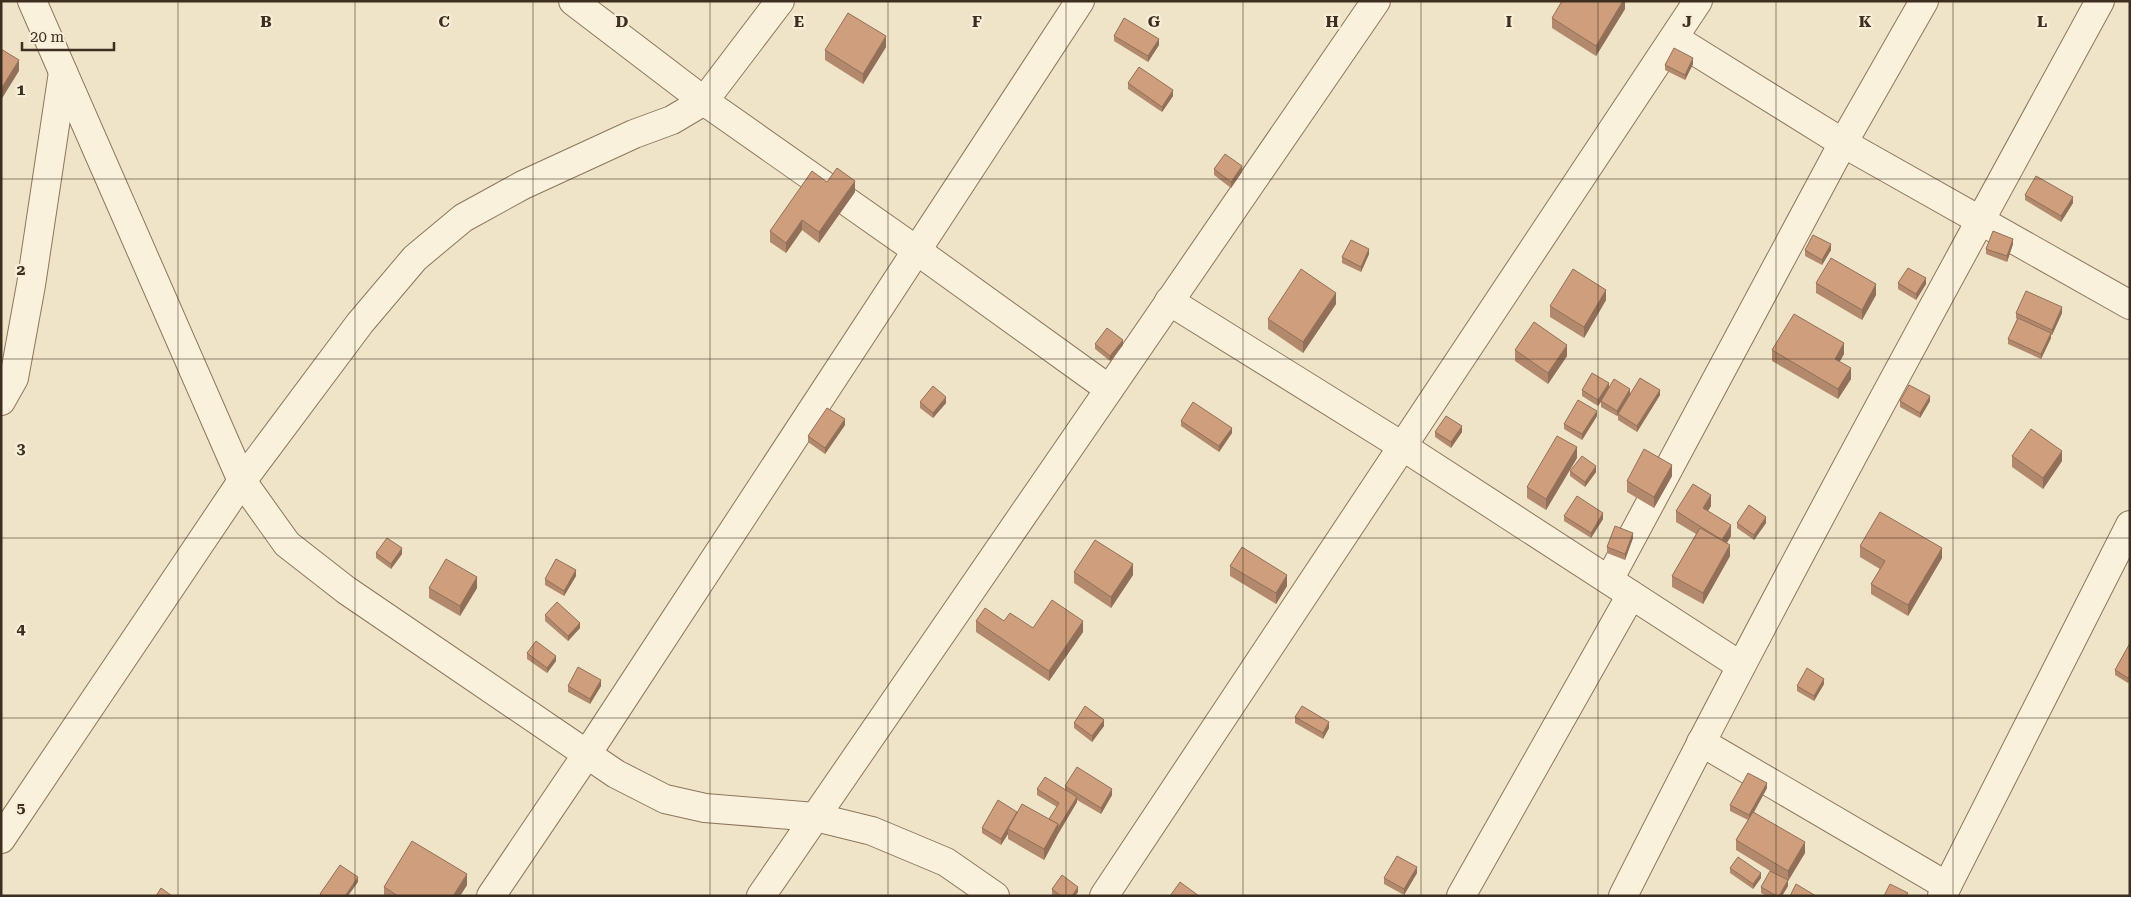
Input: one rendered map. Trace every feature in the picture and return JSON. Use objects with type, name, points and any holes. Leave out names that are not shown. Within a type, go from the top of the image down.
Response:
[{"type":"street","points":[[32,1],[242,481],[287,544],[346,590],[616,774],[665,799],[705,808],[815,817],[872,831],[946,862],[995,896]]},
{"type":"street","points":[[573,1],[704,101],[1109,389]]},
{"type":"street","points":[[1,839],[242,481],[360,323],[415,258],[463,218],[523,185],[634,134],[672,120],[704,101],[780,1]]},
{"type":"street","points":[[491,896],[587,754],[1080,1]]},
{"type":"street","points":[[761,896],[1376,1]]},
{"type":"street","points":[[1104,896],[1698,1]]},
{"type":"street","points":[[1609,580],[1843,143],[1924,1]]},
{"type":"street","points":[[1623,896],[1701,742],[1870,422],[2100,1]]},
{"type":"street","points":[[1674,38],[1843,143],[2130,305]]},
{"type":"street","points":[[1,401],[14,378],[31,285],[63,72]]},
{"type":"street","points":[[1169,302],[1402,446],[1741,666]]},
{"type":"street","points":[[1701,742],[1944,891],[2130,525]]},
{"type":"street","points":[[1461,896],[1631,595]]},
{"type":"building","points":[[1562,1],[1623,1],[1596,46],[1552,18]]},
{"type":"building","points":[[848,13],[886,36],[863,74],[825,50]]},
{"type":"building","points":[[1124,18],[1159,39],[1148,56],[1114,36]]},
{"type":"building","points":[[1674,48],[1693,58],[1685,75],[1665,65]]},
{"type":"building","points":[[1,49],[19,60],[1,89]]},
{"type":"building","points":[[1139,67],[1173,90],[1162,107],[1128,83]]},
{"type":"building","points":[[1225,154],[1242,166],[1231,182],[1214,169]]},
{"type":"building","points":[[837,168],[855,181],[819,232],[802,220],[786,243],[770,231],[812,171],[827,182]]},
{"type":"building","points":[[2036,176],[2073,197],[2061,216],[2025,195]]},
{"type":"building","points":[[1993,231],[2013,239],[2007,256],[1986,249]]},
{"type":"building","points":[[1813,235],[1831,244],[1822,260],[1805,250]]},
{"type":"building","points":[[1351,240],[1369,249],[1361,267],[1342,257]]},
{"type":"building","points":[[1831,258],[1876,284],[1862,310],[1816,283]]},
{"type":"building","points":[[1908,268],[1926,278],[1916,294],[1898,283]]},
{"type":"building","points":[[1301,269],[1336,293],[1303,342],[1268,319]]},
{"type":"building","points":[[1573,269],[1606,290],[1584,327],[1550,306]]},
{"type":"building","points":[[2026,291],[2062,307],[2052,330],[2016,313]]},
{"type":"building","points":[[1794,314],[1844,343],[1835,359],[1851,368],[1838,389],[1772,350]]},
{"type":"building","points":[[2018,318],[2051,333],[2041,354],[2008,339]]},
{"type":"building","points":[[1534,322],[1567,345],[1548,373],[1515,350]]},
{"type":"building","points":[[1107,328],[1123,340],[1110,356],[1095,344]]},
{"type":"building","points":[[1592,373],[1609,383],[1598,400],[1582,390]]},
{"type":"building","points":[[1640,378],[1660,390],[1637,426],[1618,414]]},
{"type":"building","points":[[1614,379],[1630,389],[1617,411],[1601,401]]},
{"type":"building","points":[[1909,385],[1930,396],[1920,413],[1900,401]]},
{"type":"building","points":[[933,386],[946,397],[933,413],[920,402]]},
{"type":"building","points":[[1578,400],[1597,411],[1582,434],[1564,424]]},
{"type":"building","points":[[1193,402],[1232,428],[1219,446],[1181,421]]},
{"type":"building","points":[[827,408],[845,419],[825,448],[808,436]]},
{"type":"building","points":[[1446,416],[1462,426],[1451,442],[1435,432]]},
{"type":"building","points":[[2031,429],[2062,451],[2043,478],[2012,456]]},
{"type":"building","points":[[1557,436],[1577,447],[1546,499],[1527,487]]},
{"type":"building","points":[[1644,449],[1672,465],[1654,497],[1627,481]]},
{"type":"building","points":[[1582,456],[1596,466],[1585,482],[1570,471]]},
{"type":"building","points":[[1693,484],[1711,495],[1703,508],[1731,525],[1722,540],[1676,511]]},
{"type":"building","points":[[1577,496],[1603,513],[1591,533],[1564,516]]},
{"type":"building","points":[[1749,505],[1766,517],[1754,535],[1737,523]]},
{"type":"building","points":[[1880,512],[1942,548],[1908,605],[1871,584],[1885,561],[1860,546]]},
{"type":"building","points":[[1615,526],[1633,533],[1625,554],[1607,547]]},
{"type":"building","points":[[1700,528],[1730,545],[1703,593],[1672,576]]},
{"type":"building","points":[[387,538],[402,548],[391,564],[376,553]]},
{"type":"building","points":[[1095,540],[1133,564],[1111,597],[1074,572]]},
{"type":"building","points":[[1242,547],[1287,575],[1276,593],[1230,566]]},
{"type":"building","points":[[446,559],[477,577],[460,606],[429,588]]},
{"type":"building","points":[[556,559],[576,570],[564,591],[545,579]]},
{"type":"building","points":[[1052,600],[1083,621],[1049,671],[976,621],[985,608],[1004,621],[1010,613],[1033,628]]},
{"type":"building","points":[[557,602],[580,623],[568,636],[545,615]]},
{"type":"building","points":[[536,641],[556,656],[547,668],[527,653]]},
{"type":"building","points":[[2130,643],[2130,675],[2128,678],[2115,670]]},
{"type":"building","points":[[578,667],[601,680],[590,699],[568,686]]},
{"type":"building","points":[[1807,668],[1824,679],[1814,696],[1797,686]]},
{"type":"building","points":[[1085,706],[1104,720],[1092,736],[1074,723]]},
{"type":"building","points":[[1302,706],[1329,722],[1323,733],[1295,717]]},
{"type":"building","points":[[1077,767],[1112,789],[1101,808],[1065,786]]},
{"type":"building","points":[[1748,773],[1767,783],[1749,815],[1730,805]]},
{"type":"building","points":[[1045,777],[1077,797],[1058,828],[1058,824],[1049,819],[1059,803],[1037,789]]},
{"type":"building","points":[[998,800],[1017,812],[1001,839],[982,828]]},
{"type":"building","points":[[1022,804],[1058,824],[1044,849],[1008,829]]},
{"type":"building","points":[[1753,812],[1805,842],[1788,871],[1736,840]]},
{"type":"building","points":[[412,841],[467,874],[453,896],[398,896],[384,887]]},
{"type":"building","points":[[1397,856],[1417,867],[1404,889],[1384,878]]},
{"type":"building","points":[[1738,857],[1761,873],[1753,884],[1730,868]]},
{"type":"building","points":[[340,865],[358,877],[345,896],[323,896],[320,894]]},
{"type":"building","points":[[1770,871],[1788,880],[1779,896],[1761,887]]},
{"type":"building","points":[[1062,875],[1078,887],[1072,896],[1061,896],[1052,889]]},
{"type":"building","points":[[1180,882],[1199,896],[1170,896]]},
{"type":"building","points":[[1796,884],[1816,896],[1790,896]]},
{"type":"building","points":[[1890,884],[1908,893],[1906,896],[1884,896]]},
{"type":"building","points":[[161,888],[172,896],[156,896]]}]
